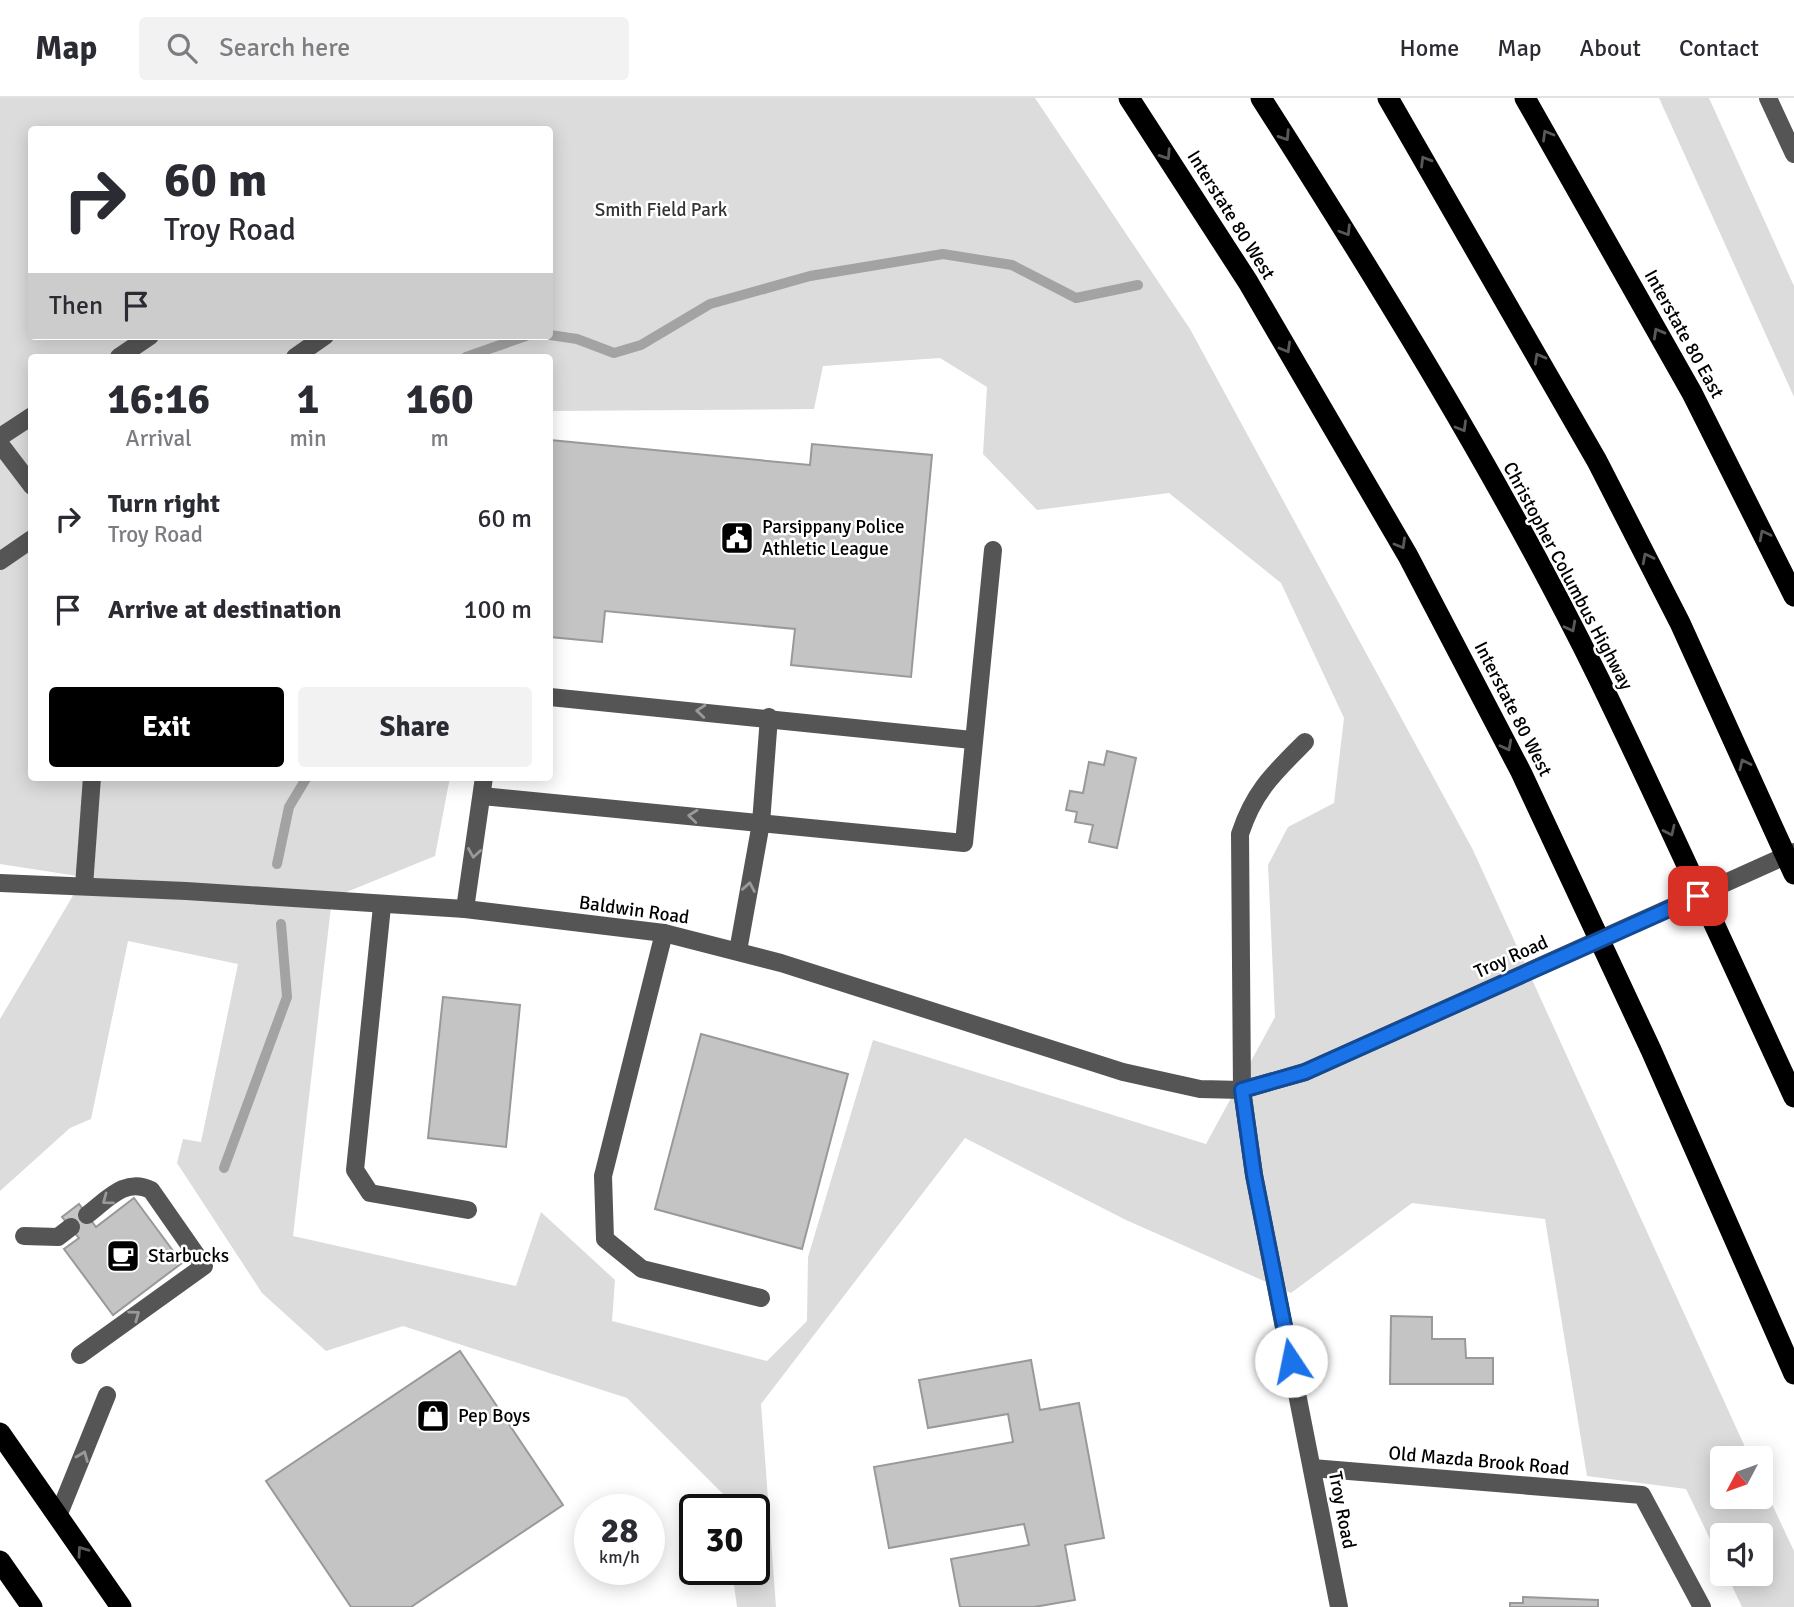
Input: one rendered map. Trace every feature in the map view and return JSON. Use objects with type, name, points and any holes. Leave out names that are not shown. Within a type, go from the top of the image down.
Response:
[{"type":"highway","name":"Interstate 80 West","points":[[1129,98],[1248,282],[1401,544],[1521,772],[1651,1050],[1794,1374]]},
{"type":"highway","name":"Christopher Columbus Highway","points":[[1261,98],[1370,269],[1503,497],[1598,677],[1794,1097]]},
{"type":"highway","points":[[1388,98],[1597,461],[1680,623],[1794,874]]},
{"type":"highway","name":"Interstate 80 East","points":[[1525,98],[1692,393],[1794,596]]},
{"type":"highway","points":[[0,1433],[121,1607]]},
{"type":"highway","points":[[0,1561],[32,1607]]},
{"type":"street","points":[[1768,98],[1794,154]]},
{"type":"street","points":[[123,354],[144,340]]},
{"type":"street","points":[[299,354],[319,340]]},
{"type":"street","points":[[0,437],[28,419]]},
{"type":"street","points":[[0,443],[28,481]]},
{"type":"street","points":[[0,561],[28,542]]},
{"type":"street","points":[[482,796],[964,843],[972,740],[993,550]]},
{"type":"street","points":[[553,697],[769,717],[972,740]]},
{"type":"street","points":[[738,951],[761,823],[769,717]]},
{"type":"street","name":"Troy Road","points":[[1305,742],[1261,785],[1249,806],[1240,834],[1242,1090],[1254,1175],[1339,1607]]},
{"type":"street","points":[[84,886],[92,781]]},
{"type":"street","points":[[465,909],[484,781]]},
{"type":"street","name":"Troy Road","points":[[1242,1090],[1305,1072],[1794,852]]},
{"type":"street","name":"Baldwin Road","points":[[0,883],[465,909],[664,933],[738,951],[1123,1072],[1200,1089],[1242,1090]]},
{"type":"street","points":[[383,906],[355,1170],[370,1193],[468,1210]]},
{"type":"street","points":[[664,933],[603,1176],[605,1239],[642,1269],[761,1298]]},
{"type":"street","points":[[80,1355],[204,1266],[151,1190],[139,1184],[125,1186],[87,1215]]},
{"type":"street","points":[[24,1236],[58,1237],[71,1227]]},
{"type":"street","points":[[58,1516],[107,1395]]},
{"type":"street","name":"Old Mazda Brook Road","points":[[1312,1468],[1642,1495],[1702,1607]]},
{"type":"green space","name":"Smith Field Park","points":[[0,98],[1035,98],[1190,329],[1473,850],[1745,1446],[1710,1446],[1710,1509],[1773,1509],[1773,1506],[1794,1551],[1794,1607],[1742,1607],[1732,1586],[1773,1586],[1773,1523],[1710,1523],[1710,1539],[1686,1489],[1587,1476],[1545,1219],[1412,1203],[1291,1293],[1126,1220],[965,1138],[761,1404],[768,1494],[723,1494],[627,1398],[403,1326],[326,1351],[262,1293],[177,1163],[183,1139],[201,1142],[238,964],[128,941],[91,1119],[70,1128],[0,1191],[0,1019],[84,877],[0,864]],"holes":[[[28,354],[553,354],[553,411],[814,409],[823,366],[940,358],[987,387],[983,454],[1037,510],[1169,493],[1281,583],[1344,718],[1334,803],[1288,827],[1268,865],[1275,1017],[1206,1144],[873,1040],[808,1257],[807,1321],[767,1361],[612,1321],[615,1280],[541,1212],[516,1286],[293,1236],[332,898],[435,856],[449,781],[28,781]]]},
{"type":"green space","points":[[1659,98],[1709,98],[1794,286],[1794,397]]},
{"type":"green space","points":[[770,1526],[776,1607],[737,1607],[734,1585],[770,1585]]},
{"type":"building","name":"Parsippany Police Athletic League","points":[[553,440],[810,465],[812,444],[932,455],[911,677],[791,665],[795,629],[605,611],[602,642],[553,637]]},
{"type":"building","points":[[1107,751],[1136,758],[1117,848],[1089,842],[1093,825],[1075,822],[1077,812],[1066,810],[1070,791],[1083,793],[1089,762],[1104,765]]},
{"type":"building","points":[[443,997],[520,1005],[506,1147],[428,1138]]},
{"type":"building","points":[[701,1034],[848,1074],[802,1249],[655,1209]]},
{"type":"building","name":"Starbucks","points":[[134,1198],[182,1263],[113,1315],[64,1249],[79,1238],[62,1217],[79,1204],[96,1227]]},
{"type":"building","points":[[1391,1316],[1432,1317],[1432,1339],[1465,1339],[1466,1358],[1493,1358],[1493,1384],[1390,1384]]},
{"type":"building","name":"Pep Boys","points":[[460,1351],[563,1505],[411,1607],[351,1607],[266,1481]]},
{"type":"building","points":[[1031,1360],[1040,1410],[1079,1403],[1104,1538],[1065,1545],[1075,1600],[1034,1607],[960,1607],[951,1559],[1029,1545],[1024,1524],[889,1548],[874,1467],[1013,1442],[1008,1414],[928,1428],[919,1380]]},
{"type":"building","points":[[1523,1597],[1598,1600],[1598,1607],[1510,1607],[1510,1603],[1523,1603]]},
{"type":"waterway","points":[[553,335],[577,339],[614,353],[641,345],[710,304],[810,276],[943,254],[1012,265],[1076,298],[1138,285]]},
{"type":"waterway","points":[[475,354],[515,340]]},
{"type":"waterway","points":[[277,864],[289,807],[305,781]]},
{"type":"waterway","points":[[224,1168],[287,997],[281,924]]},
{"type":"place","name":"Parsippany Police Athletic League","points":[[737,538]]},
{"type":"place","name":"Starbucks","points":[[123,1256]]},
{"type":"place","name":"Pep Boys","points":[[433,1416]]},
{"type":"route","points":[[1291,1361],[1254,1175],[1242,1090],[1305,1072],[1698,896]]}]
